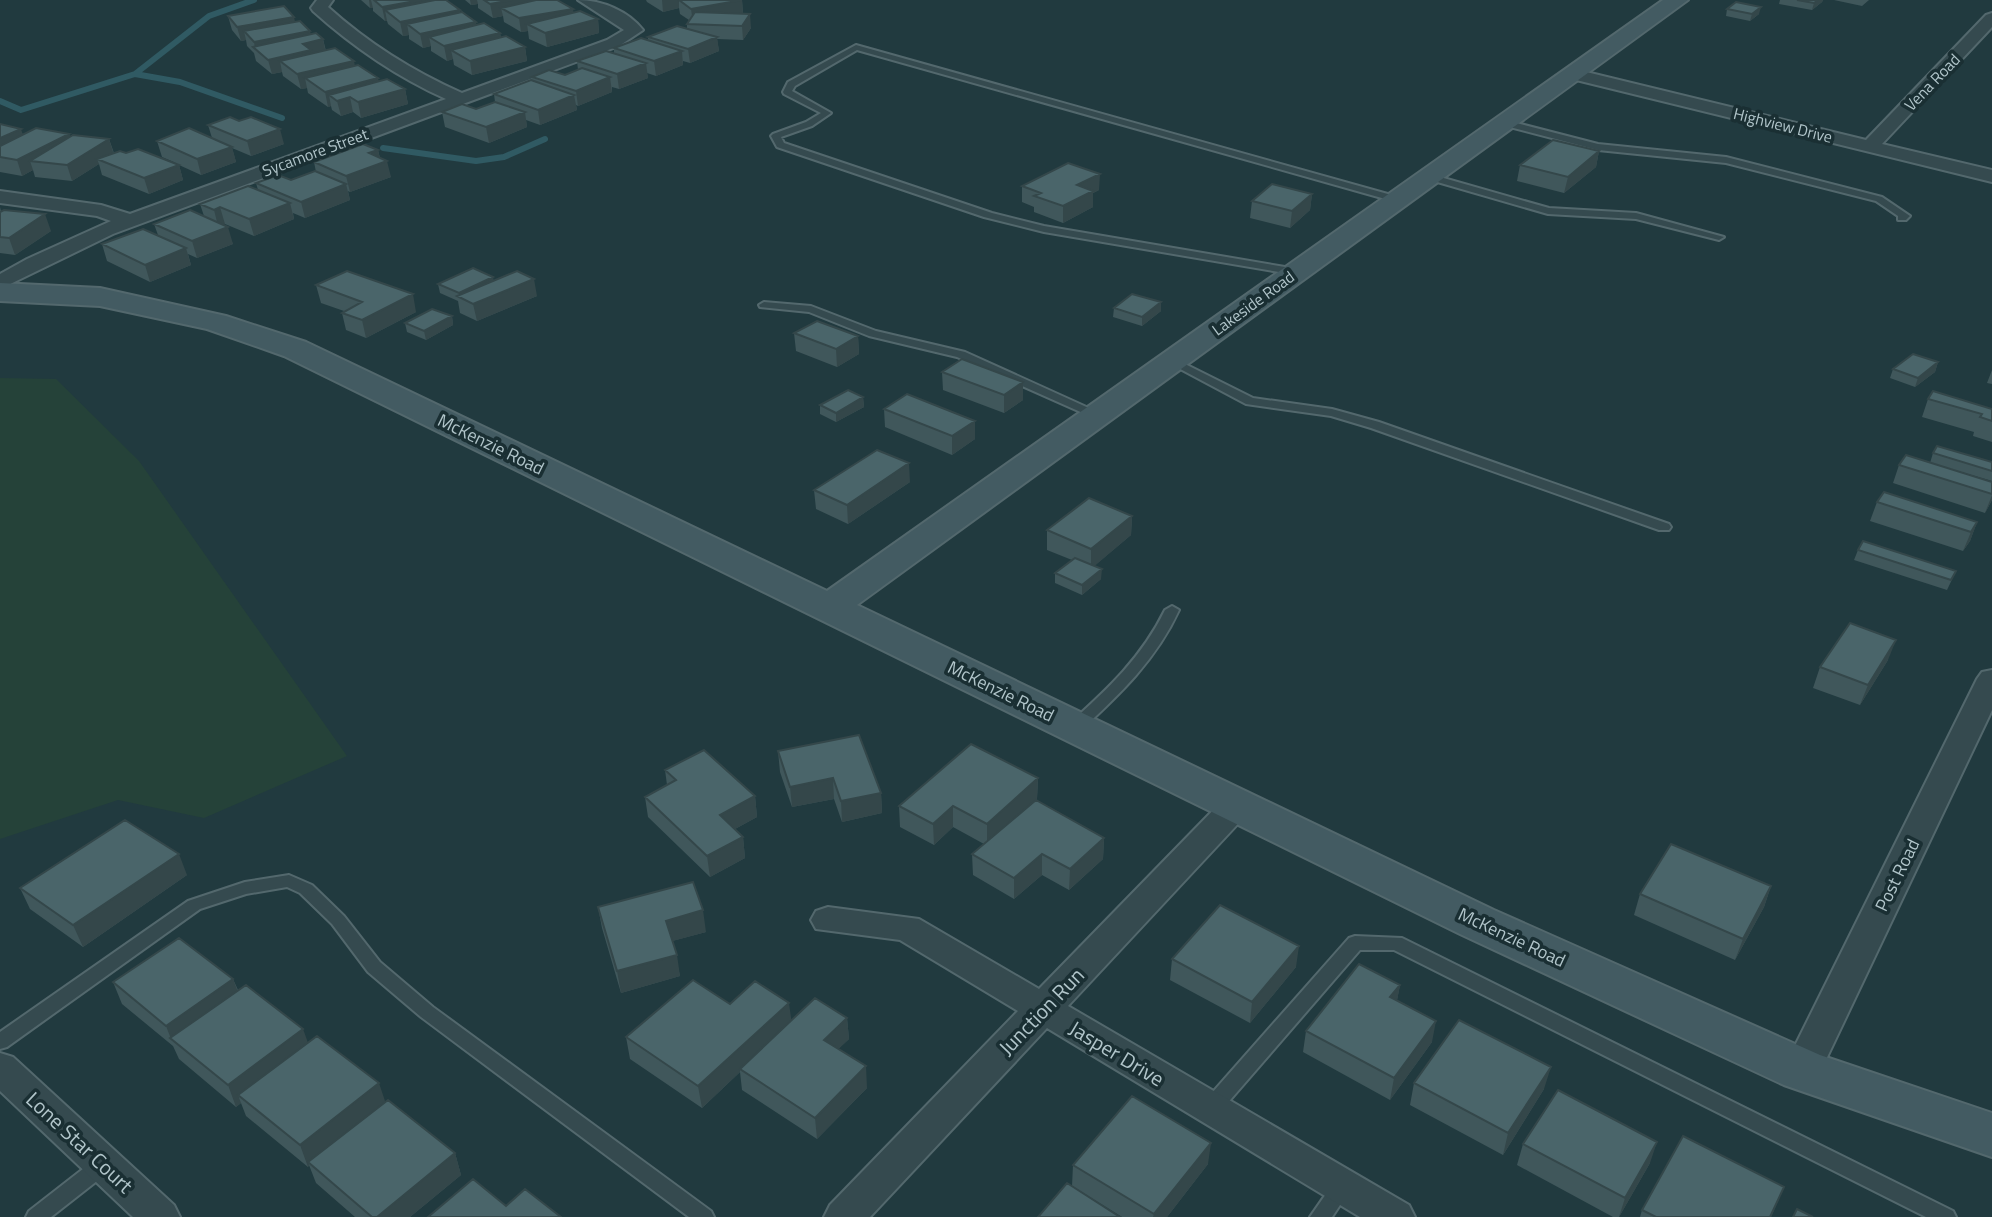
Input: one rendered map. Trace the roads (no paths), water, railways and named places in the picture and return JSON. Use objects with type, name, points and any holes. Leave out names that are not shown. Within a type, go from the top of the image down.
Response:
[{"type":"street","name":"Sycamore Street","points":[[0,283],[65,247],[130,221],[613,43],[635,30],[633,26],[586,0]]},
{"type":"street","name":"Lakeside Road","points":[[830,607],[1677,0]]},
{"type":"street","points":[[323,1],[320,8],[346,33],[391,65],[461,99]]},
{"type":"street","name":"Vena Road","points":[[1870,146],[1992,18]]},
{"type":"street","name":"Highview Drive","points":[[1574,74],[1992,176]]},
{"type":"street","points":[[0,197],[102,211],[130,221]]},
{"type":"street","name":"McKenzie Road","points":[[0,292],[100,297],[215,322],[295,349],[1477,922],[1802,1070],[1992,1135]]},
{"type":"street","name":"Post Road","points":[[1802,1070],[1992,679]]},
{"type":"street","name":"Junction Run","points":[[844,1217],[1237,805]]},
{"type":"street","name":"Jasper Drive","points":[[828,920],[907,928],[1395,1217]]},
{"type":"street","name":"Lone Star Court","points":[[0,1068],[160,1217]]},
{"type":"lane","points":[[1297,272],[1010,220],[780,145],[776,136],[809,124],[827,113],[787,92],[791,84],[856,47],[1399,200]]},
{"type":"lane","points":[[1505,123],[1598,147],[1745,164],[1879,199],[1894,206],[1905,216],[1902,218]]},
{"type":"lane","points":[[1430,177],[1548,211],[1636,216],[1719,237]]},
{"type":"lane","points":[[764,305],[811,310],[873,334],[961,354],[1098,415]]},
{"type":"lane","points":[[1172,362],[1250,401],[1332,413],[1375,425],[1664,527]]},
{"type":"lane","points":[[1075,727],[1143,664],[1160,639],[1172,610]]},
{"type":"lane","points":[[0,1042],[194,905],[245,888],[289,881],[306,889],[338,920],[374,967],[427,1012],[704,1217]]},
{"type":"lane","points":[[1211,1108],[1355,943],[1396,943],[1946,1217]]},
{"type":"lane","points":[[36,1217],[104,1164]]},
{"type":"lane","points":[[1320,1217],[1342,1186]]},
{"type":"waterway","points":[[135,74],[209,16],[254,0]]},
{"type":"waterway","points":[[0,101],[21,110],[135,74]]},
{"type":"waterway","points":[[135,74],[180,82],[282,118]]},
{"type":"waterway","points":[[383,148],[476,161],[504,157],[545,139]]}]
